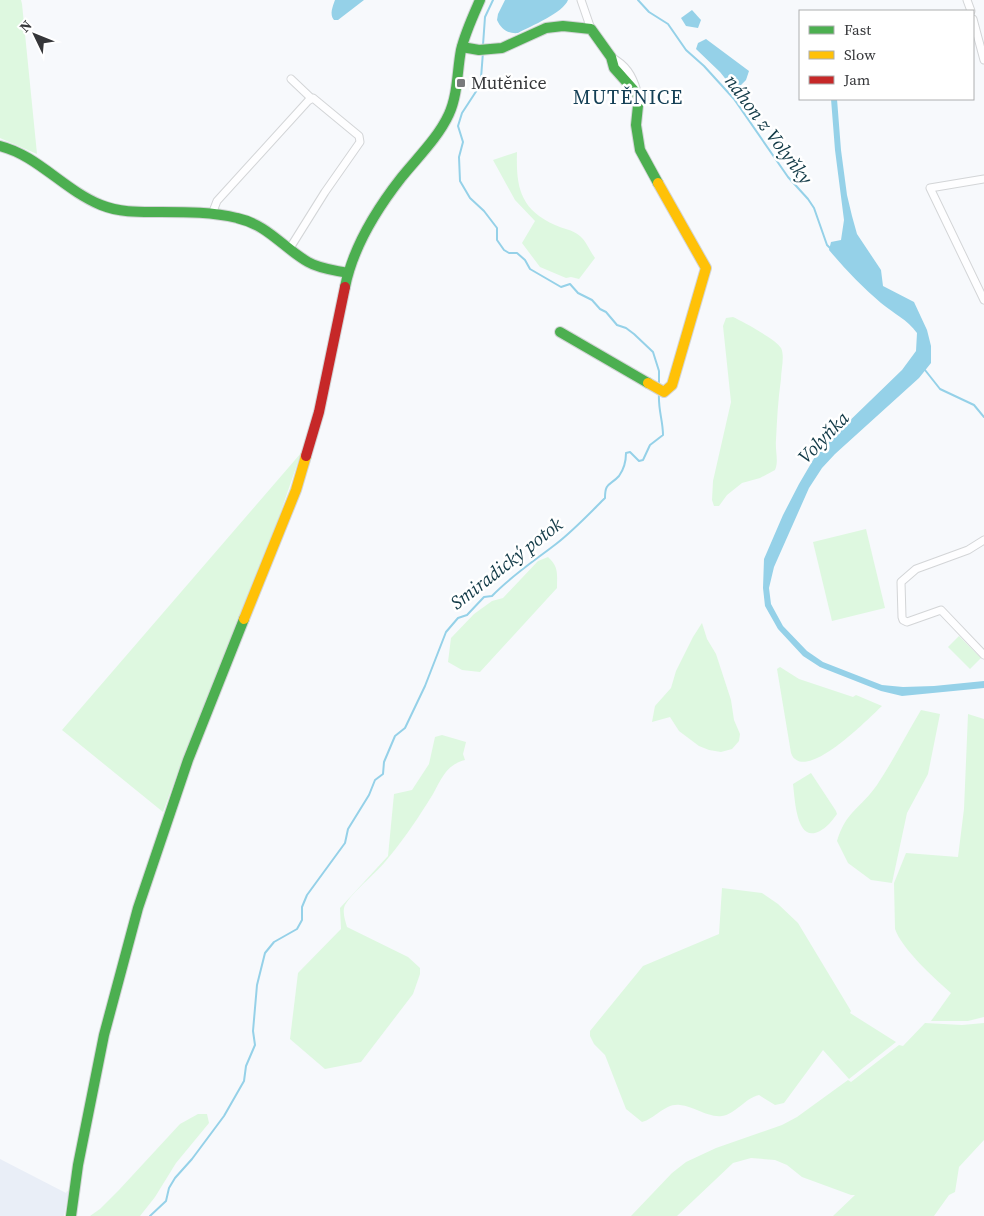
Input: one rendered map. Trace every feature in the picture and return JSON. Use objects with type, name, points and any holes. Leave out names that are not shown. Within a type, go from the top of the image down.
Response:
[{"type":"street","points":[[70,1216],[78,1165],[104,1035],[138,908],[188,760],[296,490],[319,412],[348,273],[358,247],[374,216],[436,134],[448,115],[454,99],[467,28],[480,0]]},
{"type":"street","points":[[560,332],[664,392],[672,384],[706,268],[640,150],[636,125],[638,96],[614,68],[611,57],[591,29],[581,0]]},
{"type":"street","points":[[974,23],[984,60]]},
{"type":"street","points":[[462,47],[482,50],[502,48],[546,28],[563,26],[591,29]]},
{"type":"street","points":[[290,248],[325,192],[360,142],[359,136],[316,100],[311,98],[291,79]]},
{"type":"street","points":[[212,214],[218,201],[311,98]]},
{"type":"street","points":[[0,146],[12,148],[23,153],[82,196],[113,209],[212,214],[251,221],[269,232],[307,262],[348,273]]},
{"type":"street","points":[[984,179],[930,188],[984,300]]},
{"type":"street","points":[[984,540],[968,550],[916,569],[901,582],[903,620],[907,622],[941,610],[984,655]]},
{"type":"shaded area","points":[[0,1159],[66,1193],[67,1191],[69,1192],[64,1216],[0,1216]]},
{"type":"green space","points":[[0,0],[21,0],[22,4],[37,154],[0,138]]},
{"type":"green space","points":[[517,152],[519,186],[527,204],[543,219],[580,236],[595,258],[579,279],[566,278],[540,267],[522,243],[535,221],[515,200],[493,160]]},
{"type":"green space","points":[[733,317],[773,340],[782,351],[776,440],[777,463],[775,470],[760,478],[742,483],[727,495],[719,506],[714,506],[712,500],[713,481],[731,402],[723,326],[726,318]]},
{"type":"green space","points":[[301,453],[269,546],[188,745],[163,812],[62,730]]},
{"type":"green space","points":[[866,529],[885,608],[832,621],[813,542]]},
{"type":"green space","points":[[548,557],[556,568],[557,588],[480,672],[462,670],[448,662],[451,638],[474,614],[492,601],[503,598],[538,561]]},
{"type":"green space","points":[[702,623],[707,639],[716,654],[731,700],[734,720],[740,734],[739,741],[732,749],[721,752],[699,746],[679,731],[670,717],[652,722],[655,706],[671,688],[676,671]]},
{"type":"green space","points":[[959,636],[981,658],[970,669],[948,647]]},
{"type":"green space","points":[[780,667],[799,679],[853,697],[856,695],[882,706],[841,743],[827,752],[815,759],[804,762],[795,759],[791,753],[777,669]]},
{"type":"green space","points":[[921,710],[940,714],[928,774],[907,813],[892,883],[871,880],[848,863],[837,841],[849,816],[871,793],[883,776]]},
{"type":"green space","points":[[968,714],[984,719],[984,1017],[968,1021],[931,1021],[951,993],[919,963],[899,937],[895,929],[894,883],[906,853],[958,857],[964,809]]},
{"type":"green space","points":[[442,735],[466,742],[463,754],[465,760],[453,765],[445,773],[401,842],[384,863],[349,899],[344,910],[347,927],[408,957],[420,968],[420,974],[413,994],[361,1062],[325,1069],[290,1039],[298,973],[341,929],[340,908],[388,856],[394,794],[412,790],[429,764],[435,737]]},
{"type":"green space","points":[[811,773],[837,814],[825,828],[812,833],[806,831],[801,826],[796,809],[793,784]]},
{"type":"green space","points":[[722,888],[762,893],[778,904],[798,923],[851,1011],[850,1013],[896,1042],[849,1079],[823,1050],[784,1103],[775,1105],[759,1095],[749,1099],[727,1115],[722,1116],[706,1114],[685,1106],[675,1105],[642,1122],[626,1109],[605,1055],[594,1044],[590,1031],[643,966],[719,934]]},
{"type":"green space","points":[[925,1023],[962,1025],[984,1023],[984,1140],[959,1167],[955,1192],[949,1195],[934,1216],[833,1216],[855,1195],[802,1177],[787,1165],[775,1160],[751,1158],[733,1163],[677,1216],[631,1216],[672,1173],[686,1162],[716,1148],[782,1125],[797,1117],[848,1080],[851,1082],[899,1045],[903,1046]]},
{"type":"green space","points":[[198,1114],[207,1114],[209,1123],[176,1163],[155,1197],[140,1216],[90,1216],[119,1190],[180,1124]]},
{"type":"water","points":[[335,0],[364,0],[338,20],[334,20],[332,7]]},
{"type":"water","points":[[505,0],[568,0],[560,10],[538,23],[518,33],[511,33],[505,30],[497,20]]},
{"type":"water","points":[[692,10],[701,20],[698,28],[686,26],[681,18]]},
{"type":"water","points":[[706,39],[749,71],[746,80],[737,89],[732,87],[720,72],[696,49],[698,43]]},
{"type":"water","points":[[831,100],[837,100],[847,195],[857,234],[881,270],[883,286],[914,302],[927,330],[931,346],[931,363],[919,378],[822,468],[809,488],[774,567],[769,588],[771,604],[783,626],[807,651],[823,662],[882,685],[903,687],[934,686],[984,681],[984,688],[902,696],[881,691],[820,667],[803,656],[778,629],[765,606],[763,588],[764,559],[783,515],[816,455],[902,370],[916,351],[917,333],[913,328],[867,291],[829,250],[831,242],[841,240],[844,220]]},
{"type":"waterway","name":"Smiradický potok","points":[[483,45],[485,17],[493,0]]},
{"type":"waterway","name":"náhon z Volyňky","points":[[638,0],[649,12],[668,24],[686,50],[704,66],[734,99],[788,177],[814,208],[827,245],[830,248]]},
{"type":"waterway","name":"Smiradický potok","points":[[483,52],[481,78],[477,90],[462,113],[458,126],[463,142],[459,157],[460,181],[470,198],[484,211],[497,228],[497,240],[504,250],[509,253],[517,253],[525,260],[530,269],[561,287],[570,284],[578,293],[592,300],[600,309],[606,312],[617,325],[626,328],[653,352],[659,371],[659,384]]},
{"type":"waterway","points":[[925,370],[940,389],[974,405],[984,417]]},
{"type":"waterway","name":"Smiradický potok","points":[[150,1216],[166,1201],[169,1188],[175,1178],[192,1159],[224,1116],[244,1081],[246,1066],[255,1045],[253,1031],[257,985],[265,953],[274,942],[297,929],[302,920],[302,907],[307,895],[345,843],[348,829],[369,795],[375,780],[383,774],[384,762],[395,736],[405,728],[425,686],[446,632],[458,618],[467,615],[484,597],[492,596],[587,516],[605,498],[607,487],[621,473],[626,453],[630,452],[639,461],[643,460],[650,445],[663,435],[659,394]]},
{"type":"traffic: fast","points":[[345,287],[360,243],[374,216],[401,178],[433,140],[449,114],[456,90],[463,44],[480,0]]},
{"type":"traffic: fast","points":[[462,47],[479,50],[502,48],[546,28],[563,26],[591,29],[611,57],[614,68],[639,96],[636,125],[640,150],[658,183]]},
{"type":"traffic: fast","points":[[0,146],[26,157],[75,191],[101,205],[131,212],[200,213],[248,221],[266,231],[313,264],[348,273]]},
{"type":"traffic: fast","points":[[560,332],[648,383]]},
{"type":"traffic: fast","points":[[71,1216],[78,1165],[104,1035],[138,908],[188,760],[244,619]]},
{"type":"traffic: slow","points":[[648,383],[664,392],[672,385],[706,268],[658,183]]},
{"type":"traffic: slow","points":[[244,619],[296,490],[306,456]]},
{"type":"traffic: jam","points":[[306,456],[319,412],[345,287]]},
{"type":"place","name":"Mutěnice","points":[[461,83]]},
{"type":"district","name":"MUTĚNICE","points":[[628,97]]},
{"type":"water label","name":"Volyňka","points":[[823,437]]}]
